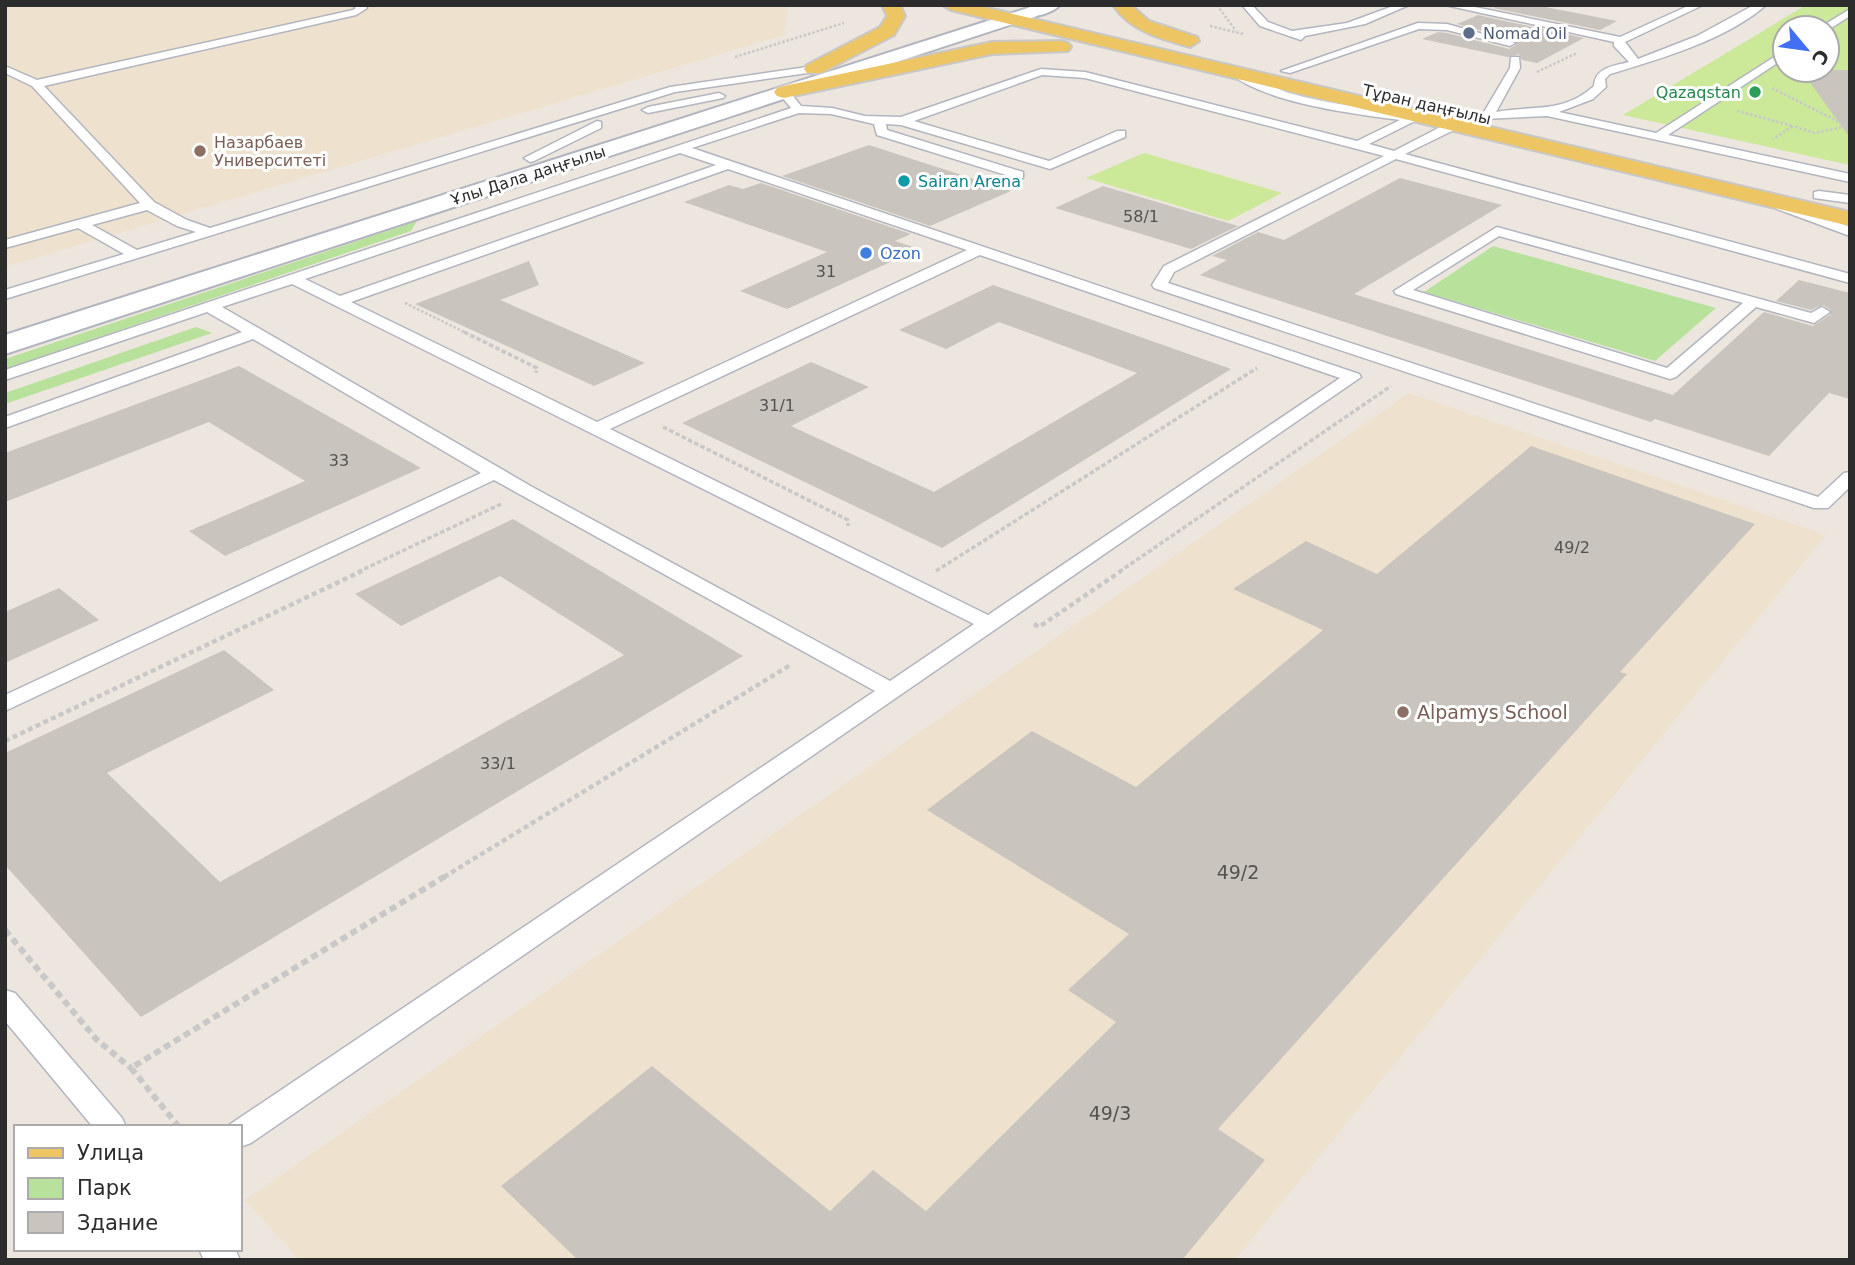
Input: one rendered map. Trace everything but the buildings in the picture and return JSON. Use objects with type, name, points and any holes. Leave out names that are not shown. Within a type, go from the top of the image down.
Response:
[{"type":"main road","points":[[814,69],[887,31],[896,16],[891,5]]},
{"type":"main road","name":"Тұран даңғылы","points":[[951,5],[1015,9],[1227,64],[1415,117],[1850,219]]},
{"type":"main road","points":[[1122,5],[1125,12],[1139,22],[1195,43],[1227,64]]},
{"type":"main road","name":"Ұлы Дала даңғылы","points":[[5,325],[735,93],[1015,9]]},
{"type":"main road","name":"Ұлы Дала даңғылы","points":[[5,345],[791,101],[1015,9]]},
{"type":"main road","name":"Тұран даңғылы","points":[[1015,9],[1183,60],[1286,71],[1850,201]]},
{"type":"main road","points":[[791,101],[992,48],[1041,45],[1183,60]]},
{"type":"lane","points":[[36,84],[356,12],[362,8],[358,5]]},
{"type":"lane","points":[[1247,5],[1264,24],[1343,51]]},
{"type":"lane","points":[[1288,34],[1353,26],[1377,20],[1404,5]]},
{"type":"lane","points":[[1450,5],[1621,40],[1645,39],[1677,50]]},
{"type":"lane","points":[[1645,39],[1698,5]]},
{"type":"lane","points":[[1547,113],[1589,97],[1600,87],[1600,79],[1606,72],[1677,50],[1727,26],[1761,5]]},
{"type":"lane","points":[[1286,71],[1418,26],[1447,26],[1510,43]]},
{"type":"lane","points":[[1398,31],[1426,38]]},
{"type":"lane","points":[[1621,40],[1618,44],[1636,63]]},
{"type":"lane","points":[[1659,136],[1771,62]]},
{"type":"lane","points":[[1487,117],[1515,63]]},
{"type":"lane","points":[[5,69],[36,84],[149,205],[182,223],[209,232]]},
{"type":"lane","points":[[5,295],[674,89],[814,69]]},
{"type":"lane","points":[[5,374],[682,149],[791,101],[880,122],[902,121],[1032,75],[1059,72],[1084,75],[1359,145],[1412,162],[1850,279]]},
{"type":"lane","points":[[1487,117],[1508,113],[1547,113],[1850,178]]},
{"type":"lane","points":[[1359,145],[1415,117]]},
{"type":"lane","points":[[902,121],[1050,165],[1121,134]]},
{"type":"lane","points":[[880,122],[881,132],[1019,175]]},
{"type":"lane","points":[[1447,123],[1396,155],[1169,268],[1159,285],[1821,504],[1850,477]]},
{"type":"lane","points":[[242,1133],[1353,377],[682,149]]},
{"type":"lane","points":[[339,302],[730,164]]},
{"type":"lane","points":[[1763,199],[1850,232]]},
{"type":"lane","points":[[5,244],[149,205]]},
{"type":"lane","points":[[79,223],[136,255]]},
{"type":"lane","points":[[1754,301],[1670,374],[1401,291],[1497,231],[1754,301],[1814,318],[1822,312]]},
{"type":"lane","points":[[594,430],[976,251]]},
{"type":"lane","points":[[292,278],[990,624]]},
{"type":"lane","points":[[207,306],[239,322],[527,492],[891,691]]},
{"type":"lane","points":[[5,423],[254,333]]},
{"type":"lane","points":[[5,704],[495,473]]},
{"type":"lane","points":[[5,1001],[109,1125]]},
{"type":"path","points":[[1211,26],[1249,35]]},
{"type":"path","points":[[1726,108],[1815,133],[1847,126],[1769,86],[1772,84]]},
{"type":"path","points":[[1770,142],[1793,126]]},
{"type":"path","points":[[405,303],[418,298]]},
{"type":"path","points":[[941,580],[930,575],[1261,366],[1248,361]]},
{"type":"path","points":[[1010,611],[1039,627],[1415,370]]},
{"type":"path","points":[[663,427],[848,520],[848,530]]},
{"type":"path","points":[[5,741],[527,492]]},
{"type":"path","points":[[131,1068],[796,661]]},
{"type":"path","points":[[5,930],[97,1040],[131,1068],[177,1125]]},
{"type":"shaded area","name":"Назарбаев Университеті","points":[[5,5],[788,5],[784,35],[5,267]]},
{"type":"shaded area","points":[[1409,393],[1826,535],[1235,1260],[299,1260],[245,1200]]},
{"type":"green space","name":"Qazaqstan","points":[[1806,5],[1850,5],[1850,165],[1623,115],[1771,26],[1771,84],[1841,84],[1841,14],[1791,14]]},
{"type":"green space","points":[[1144,153],[1282,193],[1228,221],[1086,178]]},
{"type":"green space","points":[[417,221],[411,231],[5,369],[5,359]]},
{"type":"green space","points":[[1493,246],[1716,308],[1655,361],[1424,292]]},
{"type":"green space","points":[[196,327],[212,333],[5,404],[5,393]]},
{"type":"place","name":"Nomad Oil","points":[[1469,33]]},
{"type":"place","name":"Qazaqstan","points":[[1755,92]]},
{"type":"place","name":"Назарбаев Университеті","points":[[200,151]]},
{"type":"place","name":"Sairan Arena","points":[[904,181]]},
{"type":"place","name":"Ozon","points":[[866,253]]},
{"type":"place","name":"Alpamys School","points":[[1403,712]]}]
